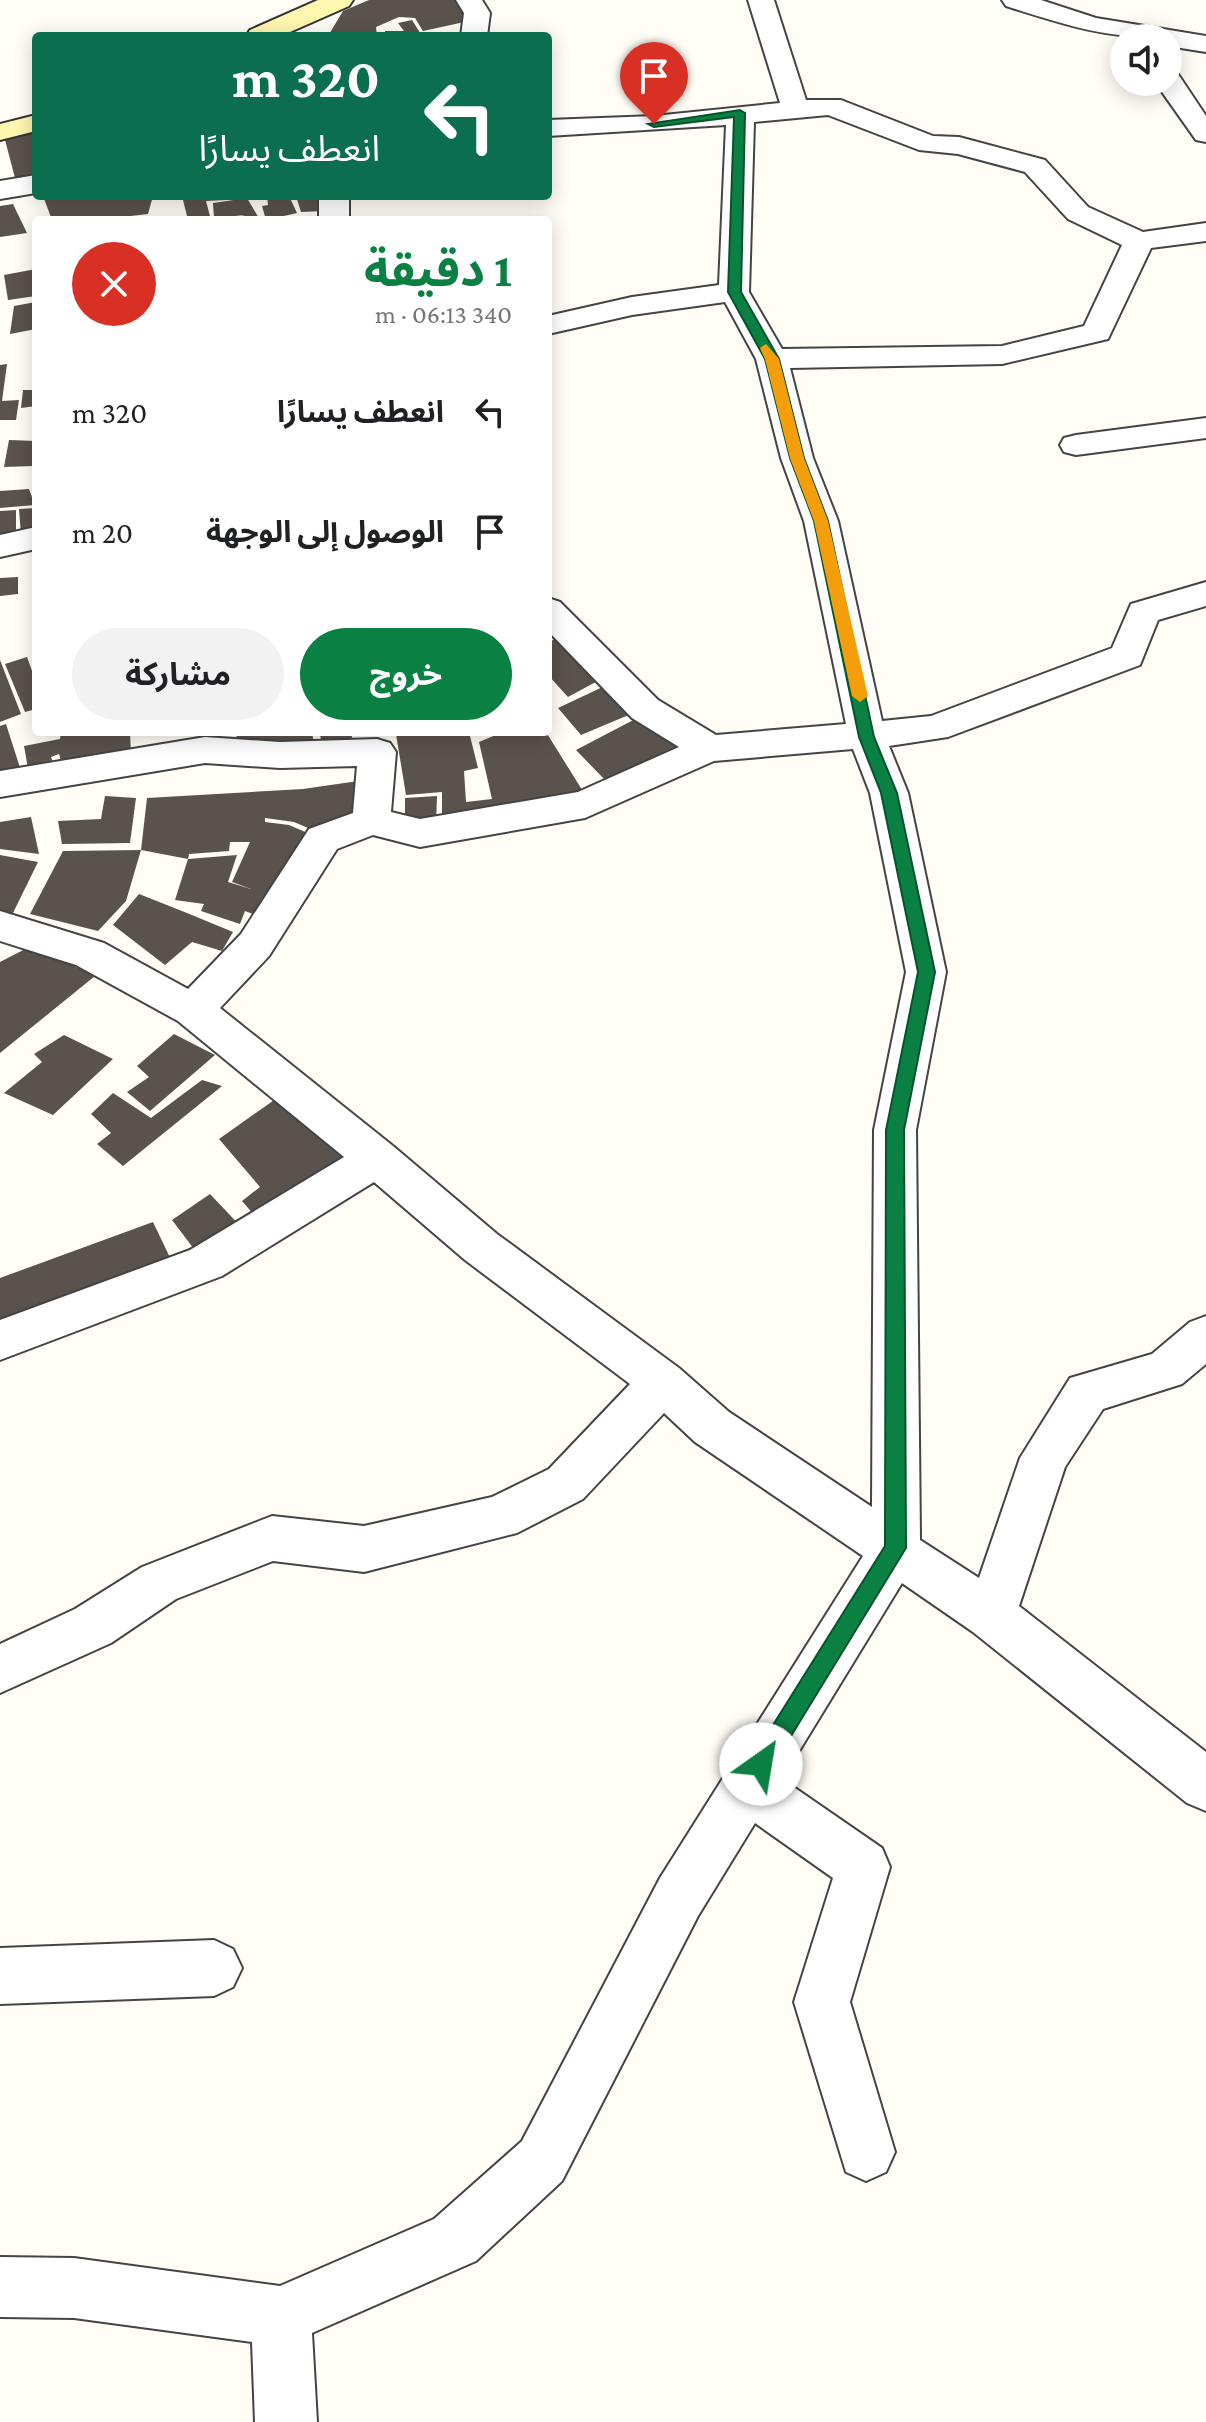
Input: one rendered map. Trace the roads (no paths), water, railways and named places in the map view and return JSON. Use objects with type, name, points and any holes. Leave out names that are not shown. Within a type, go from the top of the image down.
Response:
[{"type":"street","points":[[268,32],[340,0]]},
{"type":"street","points":[[469,0],[477,13],[475,32]]},
{"type":"street","points":[[761,0],[795,108]]},
{"type":"street","points":[[1015,0],[1091,25],[1110,26]]},
{"type":"street","points":[[1182,38],[1206,44]]},
{"type":"street","points":[[1177,96],[1206,134]]},
{"type":"street","points":[[552,128],[654,124],[831,106],[929,144],[959,146],[1035,166],[1078,213],[1139,241],[1206,232]]},
{"type":"street","points":[[0,2287],[74,2288],[281,2316],[455,2240],[542,2161],[679,1897],[896,1548],[895,1130],[926,972],[889,793],[867,737],[821,521],[797,458],[772,359],[734,292],[740,113]]},
{"type":"street","points":[[0,132],[32,124]]},
{"type":"street","points":[[0,190],[32,185]]},
{"type":"street","points":[[772,359],[1002,355],[1097,332],[1139,241]]},
{"type":"street","points":[[552,324],[632,306],[734,292]]},
{"type":"street","points":[[1076,445],[1206,428]]},
{"type":"street","points":[[0,546],[32,539]]},
{"type":"street","points":[[193,1010],[255,945],[323,839],[371,821],[420,833],[585,804],[709,748],[744,748],[935,728],[1127,656],[1143,612],[1206,594]]},
{"type":"street","points":[[552,614],[645,709],[709,748]]},
{"type":"street","points":[[0,784],[205,750],[280,755],[377,752],[371,821]]},
{"type":"street","points":[[0,926],[90,954],[193,1010],[378,1158],[481,1247],[663,1382],[712,1427],[896,1548],[991,1615],[1206,1785]]},
{"type":"street","points":[[0,1340],[206,1263],[378,1158]]},
{"type":"street","points":[[991,1615],[1044,1458],[1087,1393],[1166,1370],[1206,1336]]},
{"type":"street","points":[[0,1669],[93,1626],[159,1583],[272,1538],[364,1549],[500,1517],[566,1484],[663,1382]]},
{"type":"street","points":[[747,1786],[863,1867],[822,2002],[866,2152]]},
{"type":"street","points":[[0,1976],[214,1968]]},
{"type":"street","points":[[281,2316],[286,2422]]}]
